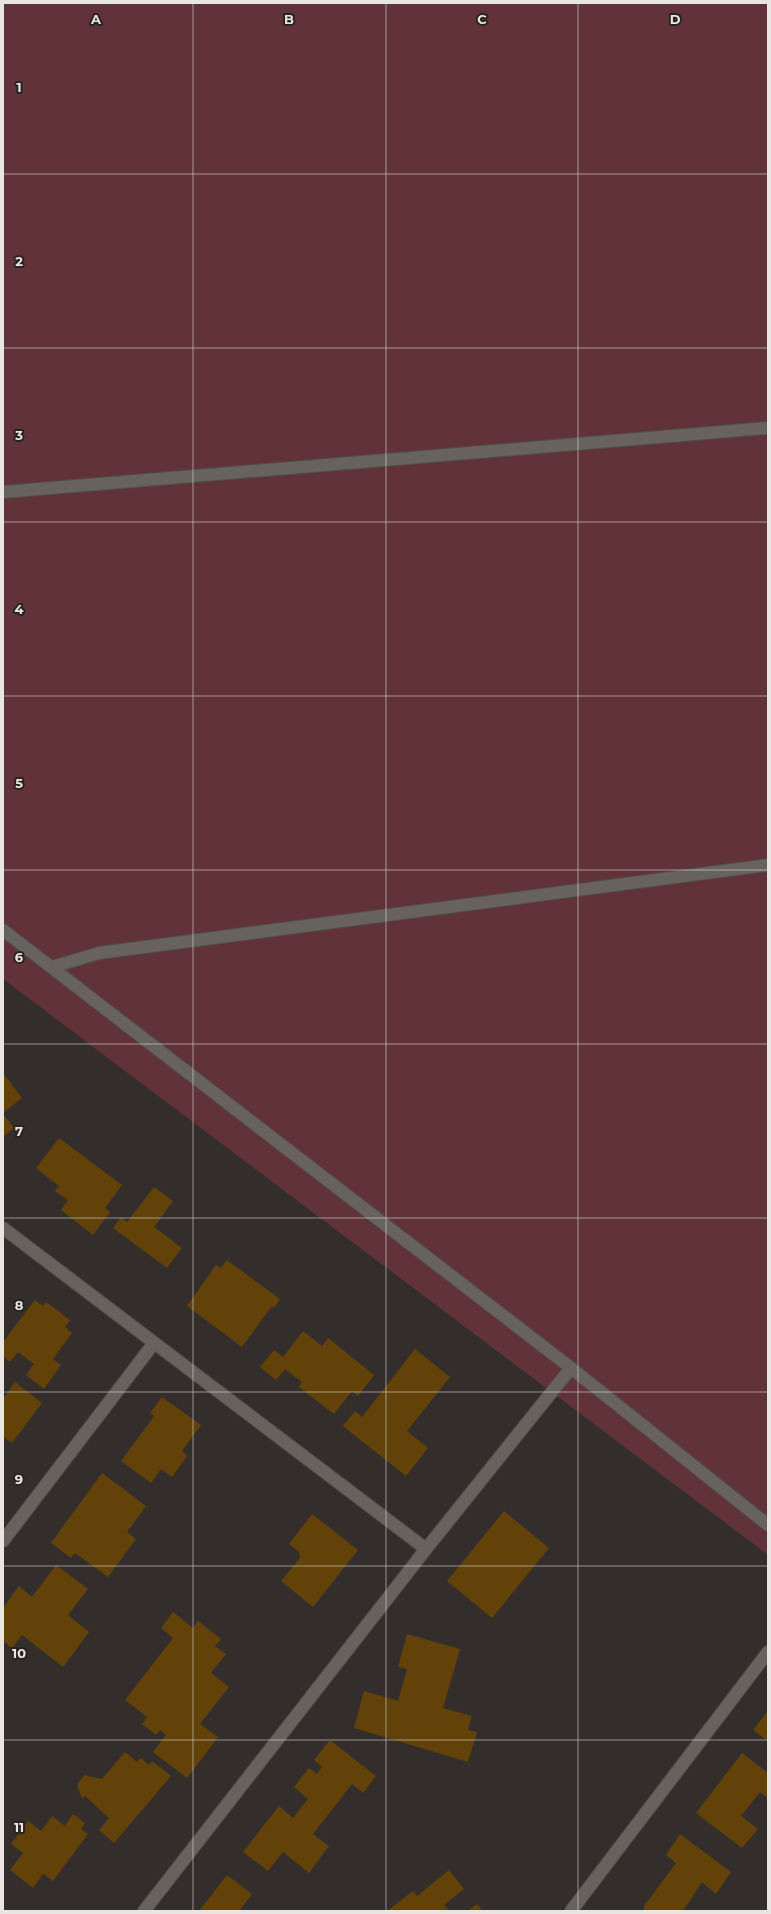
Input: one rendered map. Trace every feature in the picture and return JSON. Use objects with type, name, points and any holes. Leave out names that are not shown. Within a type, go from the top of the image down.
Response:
[{"type":"street","points":[[3,492],[768,428]]},
{"type":"street","points":[[52,967],[99,953],[768,865]]},
{"type":"street","points":[[3,930],[571,1368],[768,1525]]},
{"type":"street","points":[[3,1228],[426,1549]]},
{"type":"street","points":[[3,1541],[154,1343]]},
{"type":"street","points":[[144,1911],[426,1549],[571,1368]]},
{"type":"street","points":[[571,1911],[768,1652]]},
{"type":"shaded area","points":[[3,3],[768,3],[768,1555],[3,979]]},
{"type":"building","points":[[4,1074],[22,1098],[3,1113],[3,1075]]},
{"type":"building","points":[[3,1114],[14,1128],[3,1137]]},
{"type":"building","points":[[59,1138],[122,1185],[105,1208],[110,1212],[93,1235],[61,1210],[68,1200],[55,1191],[59,1186],[36,1168]]},
{"type":"building","points":[[154,1187],[173,1201],[154,1227],[182,1248],[167,1268],[113,1228],[121,1217],[127,1222]]},
{"type":"building","points":[[227,1260],[280,1299],[274,1308],[272,1306],[242,1347],[187,1306],[216,1265],[221,1268]]},
{"type":"building","points":[[35,1300],[43,1306],[46,1302],[70,1320],[65,1327],[72,1333],[53,1359],[61,1365],[44,1389],[26,1375],[34,1364],[18,1352],[10,1362],[3,1357],[3,1342]]},
{"type":"building","points":[[303,1331],[322,1346],[328,1338],[374,1375],[358,1396],[352,1391],[334,1414],[299,1387],[302,1382],[285,1369],[276,1380],[260,1367],[274,1350],[283,1357]]},
{"type":"building","points":[[415,1349],[450,1377],[407,1431],[428,1448],[406,1476],[343,1426],[355,1411],[362,1417]]},
{"type":"building","points":[[15,1382],[42,1403],[12,1443],[3,1437],[3,1399]]},
{"type":"building","points":[[162,1397],[201,1425],[182,1451],[187,1456],[172,1477],[161,1469],[151,1483],[121,1461],[154,1416],[150,1413]]},
{"type":"building","points":[[102,1473],[146,1506],[127,1532],[136,1539],[108,1577],[75,1553],[71,1558],[51,1543]]},
{"type":"building","points":[[504,1511],[549,1548],[492,1618],[447,1581]]},
{"type":"building","points":[[312,1514],[358,1550],[313,1607],[281,1581],[300,1558],[299,1552],[289,1544]]},
{"type":"building","points":[[56,1565],[88,1589],[68,1615],[89,1632],[63,1667],[22,1635],[12,1648],[3,1641],[3,1608],[19,1586],[32,1597]]},
{"type":"building","points":[[173,1612],[193,1628],[198,1621],[221,1639],[215,1646],[226,1654],[211,1673],[229,1687],[200,1724],[218,1737],[187,1778],[153,1752],[166,1735],[160,1730],[156,1735],[142,1724],[147,1717],[125,1700],[173,1638],[161,1628]]},
{"type":"building","points":[[407,1634],[460,1649],[443,1708],[472,1716],[468,1730],[477,1732],[468,1762],[354,1728],[364,1691],[398,1701],[407,1669],[398,1667]]},
{"type":"building","points":[[768,1711],[768,1741],[753,1730]]},
{"type":"building","points":[[330,1740],[376,1776],[363,1793],[352,1784],[313,1834],[329,1846],[309,1873],[283,1852],[268,1871],[243,1852],[279,1806],[293,1818],[308,1799],[294,1787],[309,1768],[317,1774],[322,1767],[314,1760]]},
{"type":"building","points":[[125,1752],[137,1762],[141,1758],[149,1765],[152,1761],[171,1776],[114,1843],[99,1830],[109,1818],[85,1796],[82,1799],[77,1785],[84,1775],[102,1779]]},
{"type":"building","points":[[742,1753],[768,1773],[768,1798],[760,1792],[741,1816],[758,1829],[742,1848],[696,1813]]},
{"type":"building","points":[[73,1814],[85,1823],[81,1829],[88,1834],[53,1881],[43,1874],[33,1888],[10,1870],[23,1853],[11,1844],[28,1821],[41,1831],[52,1816],[65,1826]]},
{"type":"building","points":[[680,1834],[731,1872],[716,1894],[702,1882],[683,1911],[644,1911],[644,1906],[676,1863],[666,1855]]},
{"type":"building","points":[[449,1870],[464,1889],[444,1905],[449,1911],[387,1911],[413,1891],[417,1896]]},
{"type":"building","points":[[227,1875],[252,1894],[239,1911],[199,1911]]},
{"type":"building","points":[[477,1904],[483,1911],[468,1911]]}]
